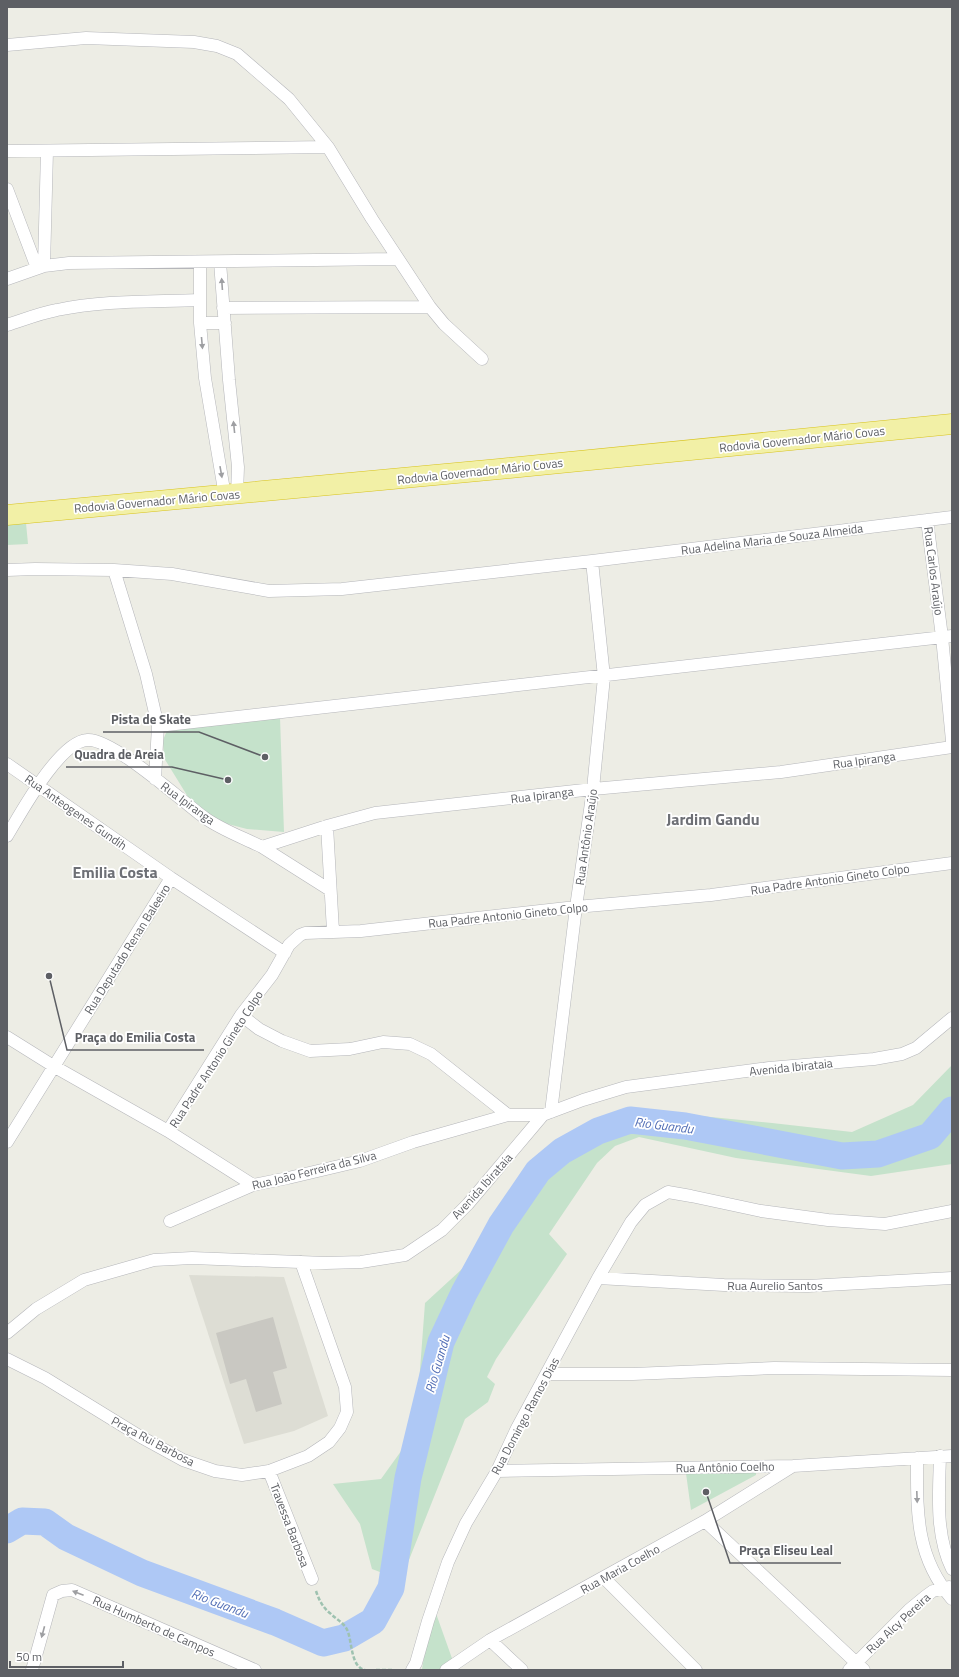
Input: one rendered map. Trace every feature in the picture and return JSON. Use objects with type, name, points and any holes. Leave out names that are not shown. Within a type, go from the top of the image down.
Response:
[{"type":"highway","name":"Rodovia Governador Mário Covas","points":[[7,515],[231,495],[952,424]]},
{"type":"street","points":[[7,45],[86,38],[194,42],[217,46],[237,54],[289,99],[328,147],[397,259],[430,307],[444,324],[482,360]]},
{"type":"street","points":[[7,151],[328,147]]},
{"type":"street","points":[[41,267],[47,151]]},
{"type":"street","points":[[7,189],[41,267]]},
{"type":"street","points":[[7,279],[41,267],[69,263],[397,259]]},
{"type":"street","points":[[200,262],[200,323],[204,378],[231,495]]},
{"type":"street","points":[[220,262],[238,467],[231,495]]},
{"type":"street","points":[[7,325],[56,310],[82,306],[120,302],[200,300]]},
{"type":"street","points":[[223,308],[430,307]]},
{"type":"street","points":[[200,323],[225,323]]},
{"type":"street","name":"Rua Adelina Maria de Souza Almeida","points":[[7,570],[114,570],[172,574],[269,591],[334,590],[592,561],[952,516]]},
{"type":"street","name":"Rua Carlos Araújo","points":[[927,520],[947,637],[952,741]]},
{"type":"street","name":"Rua Antônio Araújo","points":[[547,1114],[593,789],[604,677],[592,561]]},
{"type":"street","points":[[114,570],[146,674],[158,726],[155,779]]},
{"type":"street","points":[[158,726],[604,677],[947,637]]},
{"type":"street","name":"Rua Ipiranga","points":[[7,836],[39,785],[62,754],[86,740],[95,740],[127,757],[207,819],[262,847],[326,826],[375,813],[593,789],[781,772],[952,747]]},
{"type":"street","name":"Rua Anteogenes Gundih","points":[[7,764],[171,878],[285,953]]},
{"type":"street","points":[[326,826],[333,931]]},
{"type":"street","points":[[262,847],[330,890]]},
{"type":"street","name":"Rua Padre Antonio Gineto Colpo","points":[[168,1131],[241,1015],[272,975],[289,945],[300,935],[305,933],[361,931],[576,907],[711,895],[952,863]]},
{"type":"street","name":"Rua Deputado Renan Baleeiro","points":[[7,1142],[171,878]]},
{"type":"street","points":[[241,1015],[259,1029],[282,1041],[310,1051],[350,1049],[383,1042],[410,1044],[431,1054],[508,1115]]},
{"type":"street","name":"Avenida Ibirataia","points":[[7,1333],[36,1309],[84,1280],[146,1262],[192,1258],[326,1263],[362,1262],[405,1255],[442,1230],[468,1204],[547,1114],[583,1100],[626,1087],[769,1068],[874,1059],[902,1054],[916,1048],[952,1018]]},
{"type":"street","points":[[7,1037],[55,1067],[168,1131],[253,1185]]},
{"type":"street","name":"Rua João Ferreira da Silva","points":[[170,1221],[253,1185],[277,1181],[360,1161],[412,1142],[508,1115],[547,1114]]},
{"type":"street","name":"Rua Domingo Ramos Dias","points":[[417,1668],[428,1621],[448,1562],[466,1524],[497,1471],[517,1428],[598,1278],[637,1213],[645,1205],[668,1192],[761,1212],[828,1220],[885,1224],[952,1211]]},
{"type":"street","name":"Praça Rui Barbosa","points":[[7,1359],[45,1378],[135,1433],[183,1460],[214,1471],[242,1475],[269,1471],[308,1456],[329,1442],[340,1428],[347,1412],[345,1387],[301,1262]]},
{"type":"street","name":"Rua Aurelio Santos","points":[[598,1278],[724,1285],[808,1286],[952,1278]]},
{"type":"street","points":[[547,1374],[633,1374],[774,1368],[952,1370]]},
{"type":"street","points":[[946,1456],[940,1523],[943,1548],[952,1569]]},
{"type":"street","name":"Rua Antônio Coelho","points":[[497,1471],[793,1466],[946,1456]]},
{"type":"street","points":[[917,1458],[918,1517],[922,1545],[930,1564],[947,1587],[952,1599]]},
{"type":"street","name":"Rua Maria Coelho","points":[[446,1670],[490,1640],[705,1522],[793,1466]]},
{"type":"street","name":"Travessa Barbosa","points":[[269,1471],[312,1579]]},
{"type":"street","points":[[705,1522],[856,1667]]},
{"type":"street","points":[[604,1578],[696,1670]]},
{"type":"street","name":"Rua Alcy Pereira","points":[[856,1667],[909,1610],[933,1591],[947,1587]]},
{"type":"street","name":"Rua Humberto de Campos","points":[[32,1670],[53,1595],[62,1591],[72,1590],[255,1670]]},
{"type":"street","points":[[490,1640],[522,1670]]},
{"type":"path","points":[[312,1579],[319,1600],[331,1615],[344,1624],[348,1631],[356,1662],[360,1669],[365,1670]]},
{"type":"path","points":[[376,1670],[392,1670]]},
{"type":"shaded area","points":[[189,1275],[284,1277],[328,1416],[294,1431],[244,1444]]},
{"type":"green space","points":[[26,523],[28,544],[7,545],[7,525]]},
{"type":"green space","points":[[280,717],[284,832],[247,829],[220,822],[193,805],[164,758],[163,740],[169,726]]},
{"type":"green space","points":[[952,1065],[952,1164],[871,1176],[736,1158],[639,1137],[615,1146],[597,1163],[549,1234],[567,1254],[496,1359],[487,1377],[495,1384],[488,1402],[465,1419],[401,1580],[372,1569],[360,1524],[333,1484],[381,1479],[404,1447],[419,1383],[425,1303],[474,1258],[507,1203],[540,1159],[572,1135],[630,1109],[852,1132],[913,1105]]},
{"type":"green space","points":[[685,1466],[756,1468],[756,1475],[691,1510]]},
{"type":"green space","points":[[433,1605],[454,1664],[438,1670],[426,1670],[422,1669]]},
{"type":"building","points":[[273,1317],[287,1368],[273,1372],[282,1404],[256,1412],[246,1379],[230,1384],[216,1333]]},
{"type":"waterway","name":"Rio Guandu","points":[[7,1530],[22,1521],[45,1522],[66,1537],[142,1573],[275,1622],[323,1643],[344,1638],[373,1621],[391,1588],[408,1478],[441,1342],[464,1293],[501,1225],[538,1171],[562,1151],[598,1131],[630,1120],[685,1126],[842,1156],[878,1154],[930,1136],[952,1110]]},
{"type":"place","name":"Pista de Skate","points":[[265,757]]},
{"type":"place","name":"Quadra de Areia","points":[[228,780]]},
{"type":"place","name":"Praça do Emilia Costa","points":[[49,976]]},
{"type":"place","name":"Praça Eliseu Leal","points":[[706,1492]]},
{"type":"district","name":"Jardim Gandu","points":[[713,819]]},
{"type":"district","name":"Emilia Costa","points":[[115,872]]}]
